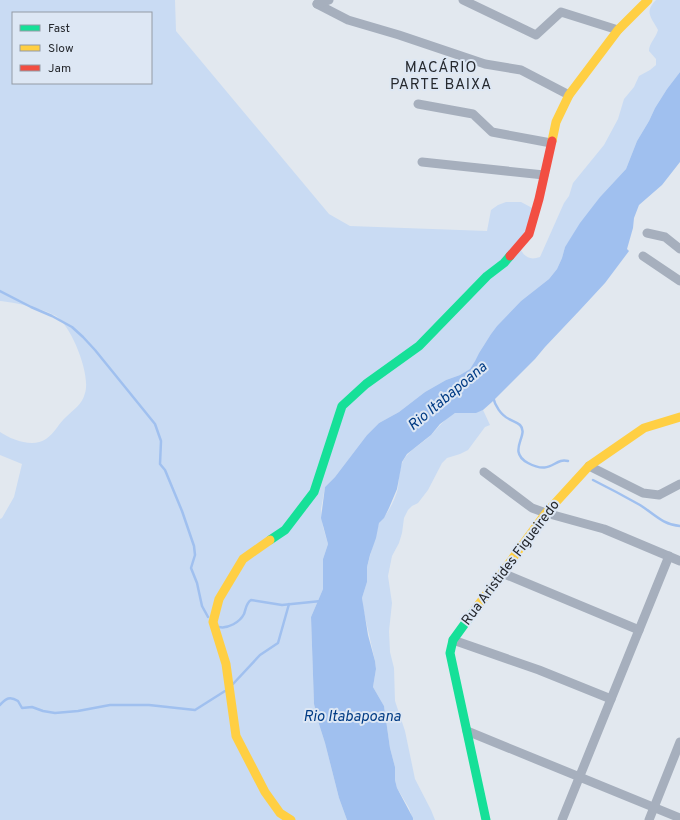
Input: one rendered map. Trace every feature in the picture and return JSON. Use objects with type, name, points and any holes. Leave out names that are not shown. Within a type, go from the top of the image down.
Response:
[{"type":"street","points":[[329,0],[317,4],[348,20],[399,35],[485,64],[521,70],[569,95]]},
{"type":"street","points":[[463,0],[536,35],[561,12],[618,30]]},
{"type":"street","points":[[291,820],[280,813],[265,792],[236,736],[226,664],[213,622],[219,598],[243,559],[285,530],[314,492],[342,406],[366,384],[420,346],[487,276],[504,263],[529,234],[540,199],[556,122],[569,95],[618,30],[645,1]]},
{"type":"street","points":[[418,104],[473,114],[492,132],[551,144]]},
{"type":"street","points":[[422,162],[544,174]]},
{"type":"street","points":[[647,233],[665,237],[680,249]]},
{"type":"street","points":[[643,256],[680,281]]},
{"type":"street","name":"Rua Aristides Figueiredo","points":[[486,820],[450,653],[453,640],[546,513],[589,466],[644,428],[680,417]]},
{"type":"street","points":[[589,466],[643,493],[659,495],[680,484]]},
{"type":"street","points":[[484,472],[532,508],[604,529],[680,561]]},
{"type":"street","points":[[562,820],[669,556]]},
{"type":"street","points":[[502,573],[639,630]]},
{"type":"street","points":[[453,640],[539,670],[611,699]]},
{"type":"street","points":[[467,731],[680,818]]},
{"type":"street","points":[[649,820],[680,742]]},
{"type":"shaded area","points":[[0,0],[175,0],[176,31],[329,214],[350,226],[487,231],[491,210],[506,202],[521,202],[536,210],[519,246],[527,257],[536,258],[540,257],[564,203],[569,196],[573,183],[604,145],[618,119],[624,99],[634,87],[639,76],[656,65],[656,59],[649,51],[650,45],[658,30],[650,15],[650,8],[652,4],[656,0],[680,0],[680,72],[655,108],[637,141],[626,169],[600,197],[565,247],[557,269],[549,279],[521,301],[497,326],[470,369],[425,392],[399,412],[379,423],[367,435],[335,477],[325,487],[321,509],[323,527],[328,544],[323,559],[323,589],[311,617],[314,704],[339,798],[347,820],[0,820],[0,519],[14,497],[22,464],[0,455],[0,432],[10,438],[23,442],[41,442],[52,434],[63,419],[80,404],[84,397],[86,385],[83,364],[79,352],[74,340],[62,322],[56,316],[37,308],[0,301]]},
{"type":"shaded area","points":[[483,410],[490,425],[485,427],[468,450],[447,458],[442,463],[428,490],[418,503],[408,510],[404,518],[399,543],[392,556],[388,576],[392,603],[389,631],[390,652],[394,668],[395,701],[405,731],[415,779],[435,820],[413,820],[409,808],[397,788],[395,780],[395,767],[390,748],[384,706],[373,687],[376,669],[362,598],[367,582],[367,567],[379,523],[388,511],[397,493],[399,474],[403,461],[446,419],[455,413],[476,412]]},
{"type":"water","name":"Rio Itabapoana","points":[[680,72],[680,162],[662,185],[639,205],[634,218],[633,228],[627,249],[629,251],[605,283],[535,359],[492,402],[483,410],[476,413],[455,413],[440,424],[431,435],[407,454],[402,462],[397,489],[384,518],[379,523],[367,567],[367,582],[362,598],[368,635],[376,669],[373,687],[384,706],[390,748],[395,767],[395,780],[397,788],[413,820],[347,820],[339,798],[314,704],[311,617],[323,589],[323,559],[328,544],[321,518],[325,487],[335,477],[367,435],[379,423],[399,412],[425,392],[470,369],[497,326],[521,301],[549,279],[557,269],[565,247],[580,223],[600,197],[626,169],[637,141],[655,108]]},
{"type":"waterway","points":[[0,291],[72,327],[95,350],[155,424],[161,441],[160,464],[165,470],[182,511],[194,546],[195,555],[191,568],[197,583],[202,606],[208,617]]},
{"type":"waterway","points":[[493,397],[501,413],[519,424],[522,429],[518,448],[522,458],[528,463],[542,468],[548,467],[559,461],[568,461]]},
{"type":"waterway","points":[[593,480],[640,505],[663,521],[680,526]]},
{"type":"waterway","points":[[219,627],[230,626],[240,620],[244,614],[246,606],[251,600],[282,605],[321,601]]},
{"type":"waterway","points":[[233,684],[260,655],[278,643],[289,604]]},
{"type":"waterway","points":[[0,705],[6,699],[10,698],[18,701],[22,708],[32,707],[55,713],[78,711],[110,705],[149,705],[195,710],[225,691]]},
{"type":"traffic: fast","points":[[270,540],[285,530],[314,492],[342,406],[366,384],[419,346],[487,276],[504,263],[510,256]]},
{"type":"traffic: fast","points":[[474,611],[453,640],[450,653],[486,820]]},
{"type":"traffic: slow","points":[[552,141],[556,122],[569,95],[618,30],[648,0]]},
{"type":"traffic: slow","points":[[474,611],[546,513],[589,466],[644,428],[680,417]]},
{"type":"traffic: slow","points":[[270,540],[243,559],[219,599],[213,622],[226,664],[236,736],[265,792],[280,813],[291,820]]},
{"type":"traffic: jam","points":[[510,256],[529,234],[539,199],[552,141]]},
{"type":"district","name":"MACÁRIO PARTE BAIXA","points":[[441,76]]}]
